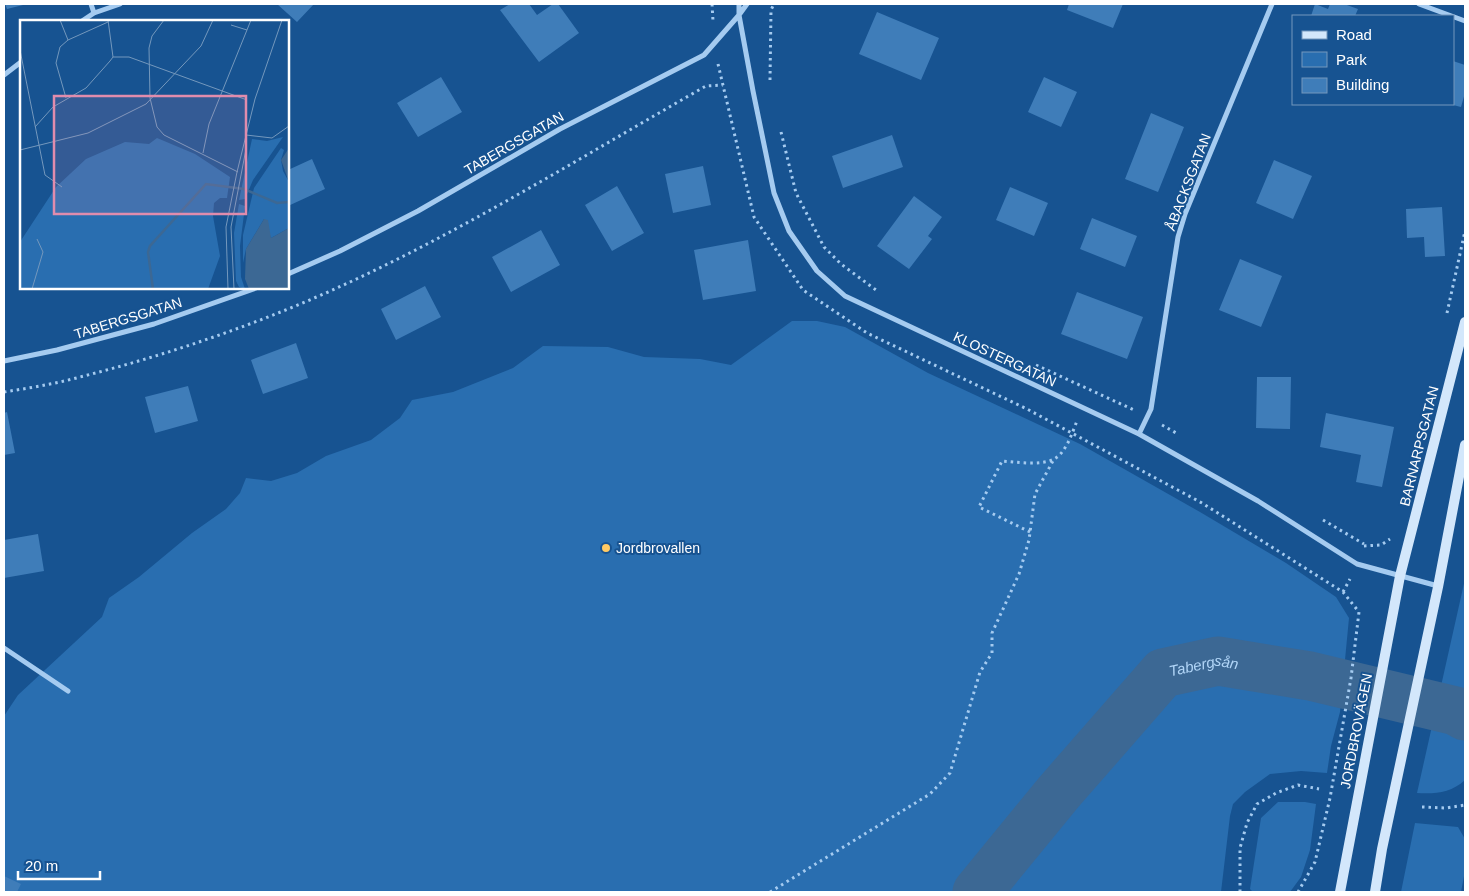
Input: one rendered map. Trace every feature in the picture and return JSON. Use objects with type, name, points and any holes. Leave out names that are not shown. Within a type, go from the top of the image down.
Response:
[{"type":"main road","name":"BARNARPSGATAN","points":[[1400,576],[1465,322]]},
{"type":"main road","points":[[1375,892],[1382,849],[1438,586],[1465,445]]},
{"type":"main road","name":"JORDBROVÄGEN","points":[[1340,892],[1400,576]]},
{"type":"street","points":[[91,4],[94,13]]},
{"type":"street","points":[[84,20],[94,13],[120,4]]},
{"type":"street","name":"KLOSTERGATAN","points":[[739,4],[753,91],[774,193],[789,231],[818,271],[845,296],[1139,434],[1258,501],[1357,564],[1438,586]]},
{"type":"street","name":"TABERGSGATAN","points":[[289,274],[340,252],[418,211],[560,129],[704,55],[740,15],[747,4]]},
{"type":"street","name":"ÅBACKSGATAN","points":[[1139,434],[1151,409],[1178,237],[1185,214],[1272,4]]},
{"type":"street","points":[[1419,4],[1449,15]]},
{"type":"street","points":[[4,75],[20,63]]},
{"type":"street","name":"TABERGSGATAN","points":[[4,360],[57,350],[154,324],[253,289]]},
{"type":"street","points":[[4,648],[68,691]]},
{"type":"path","points":[[770,87],[770,10],[774,4]]},
{"type":"path","points":[[4,392],[79,378],[184,347],[293,307],[349,283],[413,252],[505,202],[706,86],[723,85]]},
{"type":"path","points":[[779,126],[796,193],[824,247],[842,264],[882,293]]},
{"type":"path","points":[[1445,322],[1465,230]]},
{"type":"path","points":[[1027,361],[1147,416],[1181,436]]},
{"type":"path","points":[[770,892],[930,794],[950,773],[980,672],[992,653],[992,633],[1018,574],[1029,540],[1035,494],[1054,459],[1064,449],[1072,432]]},
{"type":"path","points":[[1030,532],[979,507],[1002,461],[1031,463],[1054,459]]},
{"type":"path","points":[[1322,520],[1364,544],[1381,545],[1389,540],[1394,532]]},
{"type":"path","points":[[1343,592],[1357,564],[1364,544]]},
{"type":"path","points":[[1298,892],[1315,862],[1330,798],[1351,678],[1356,635]]},
{"type":"path","points":[[1240,892],[1240,848],[1247,823],[1258,804],[1276,793],[1298,785],[1319,789]]},
{"type":"path","points":[[1422,807],[1446,808],[1465,805]]},
{"type":"green space","points":[[792,321],[817,321],[845,327],[928,373],[1080,444],[1286,563],[1336,597],[1349,618],[1340,712],[1331,746],[1327,773],[1301,771],[1270,774],[1245,792],[1233,804],[1221,892],[4,892],[4,716],[18,695],[102,617],[109,598],[226,509],[240,493],[246,478],[271,481],[297,473],[326,456],[371,440],[400,418],[412,400],[453,392],[513,368],[543,346],[608,347],[644,357],[700,359],[731,365]]},
{"type":"green space","points":[[1465,579],[1465,780],[1454,788],[1442,792],[1417,793]]},
{"type":"green space","points":[[1278,802],[1316,804],[1310,850],[1301,877],[1290,892],[1253,892],[1250,889],[1261,818]]},
{"type":"green space","points":[[1415,823],[1458,827],[1465,839],[1465,871],[1461,892],[1401,892]]},
{"type":"building","points":[[5,4],[27,4],[7,9]]},
{"type":"building","points":[[277,4],[314,4],[297,22]]},
{"type":"building","points":[[510,4],[529,4],[537,15],[553,4],[558,4],[579,33],[539,62],[500,10]]},
{"type":"building","points":[[1069,4],[1123,4],[1113,28],[1067,10]]},
{"type":"building","points":[[1315,4],[1328,9],[1330,4],[1344,4],[1358,9],[1355,15],[1311,15]]},
{"type":"building","points":[[877,12],[939,38],[921,80],[859,54]]},
{"type":"building","points":[[1454,61],[1465,65],[1465,93],[1461,107],[1453,105]]},
{"type":"building","points":[[441,77],[462,112],[418,137],[397,103]]},
{"type":"building","points":[[1044,77],[1077,92],[1061,127],[1028,112]]},
{"type":"building","points":[[1151,113],[1184,127],[1158,192],[1125,179]]},
{"type":"building","points":[[892,135],[903,167],[843,188],[832,156]]},
{"type":"building","points":[[312,159],[325,189],[289,206],[289,170]]},
{"type":"building","points":[[1274,160],[1312,176],[1293,219],[1256,203]]},
{"type":"building","points":[[703,166],[711,205],[673,213],[665,174]]},
{"type":"building","points":[[617,186],[644,233],[612,251],[585,205]]},
{"type":"building","points":[[1010,187],[1048,203],[1034,236],[996,220]]},
{"type":"building","points":[[914,196],[942,217],[928,236],[932,239],[909,269],[877,246]]},
{"type":"building","points":[[1442,207],[1445,256],[1425,257],[1424,237],[1407,238],[1406,209]]},
{"type":"building","points":[[1092,218],[1137,236],[1125,267],[1080,249]]},
{"type":"building","points":[[541,230],[560,265],[511,292],[492,257]]},
{"type":"building","points":[[748,240],[756,291],[703,300],[694,250]]},
{"type":"building","points":[[1240,259],[1282,276],[1261,327],[1219,310]]},
{"type":"building","points":[[425,286],[441,317],[396,340],[381,309]]},
{"type":"building","points":[[1077,292],[1143,317],[1127,359],[1061,334]]},
{"type":"building","points":[[296,343],[308,378],[263,394],[251,360]]},
{"type":"building","points":[[1257,377],[1291,377],[1290,429],[1256,428]]},
{"type":"building","points":[[188,386],[198,421],[155,433],[145,397]]},
{"type":"building","points":[[7,412],[15,453],[4,455],[4,413]]},
{"type":"building","points":[[1326,413],[1394,427],[1382,487],[1356,482],[1361,455],[1320,447]]},
{"type":"building","points":[[38,534],[44,571],[4,578],[4,540]]},
{"type":"building","points":[[4,876],[21,884],[17,892],[4,892]]},
{"type":"waterway","name":"Tabergsån","points":[[977,892],[1059,792],[1163,673],[1218,661],[1310,676],[1456,711],[1465,716]]},
{"type":"place","name":"Jordbrovallen","points":[[606,548]]}]
